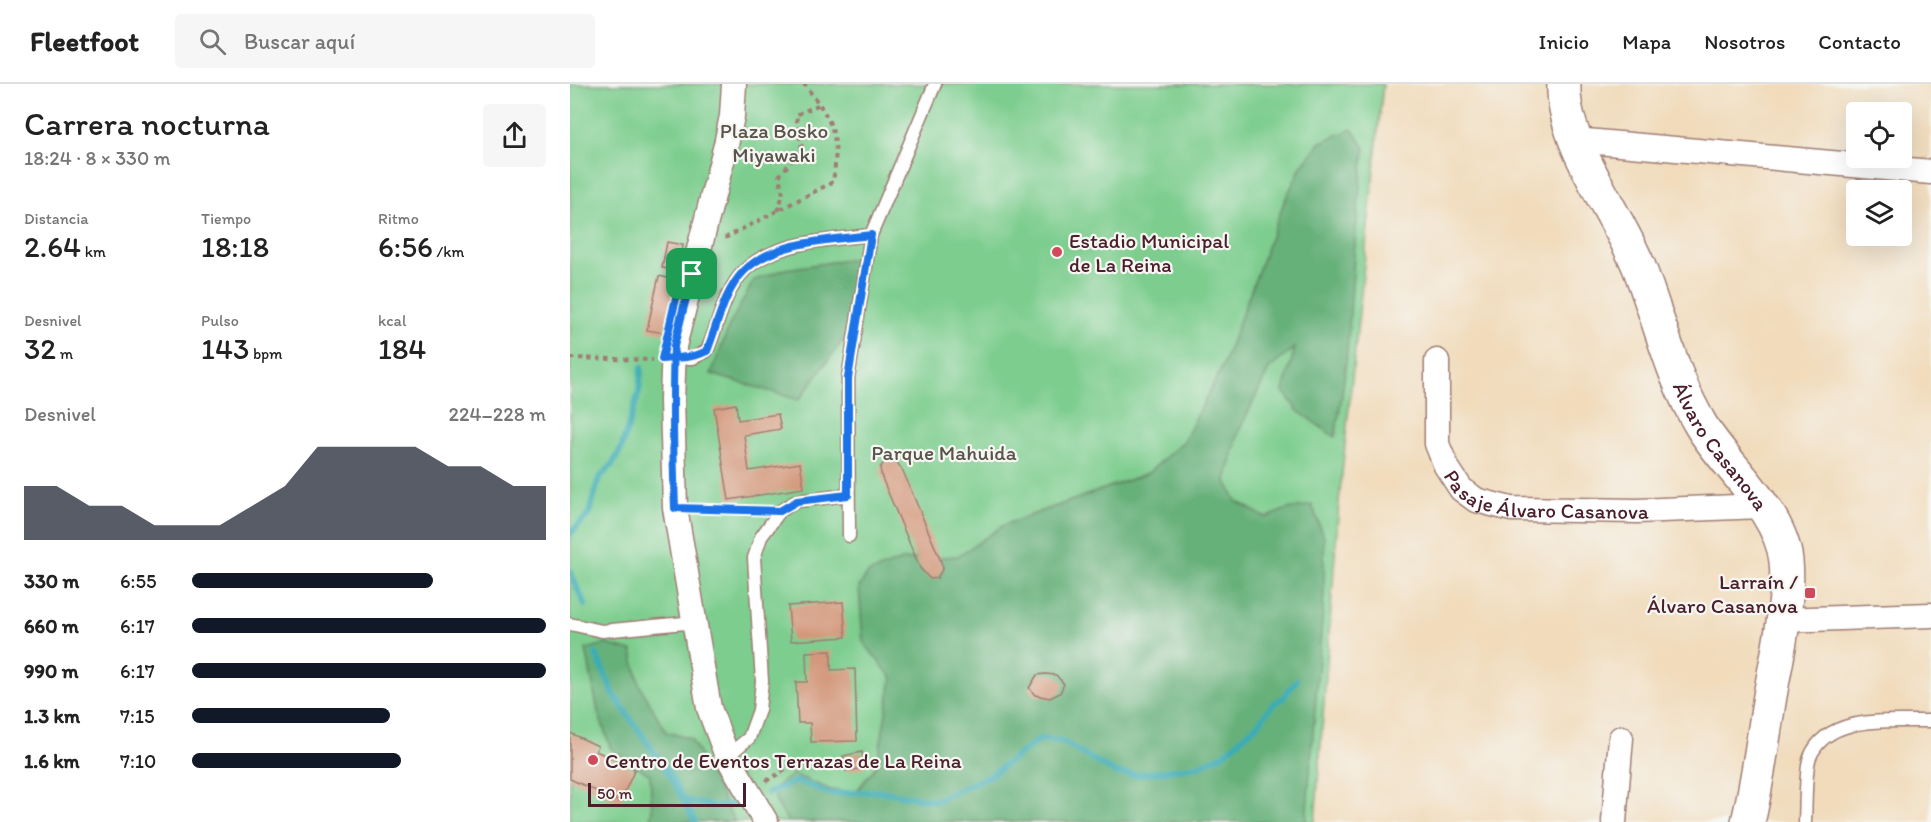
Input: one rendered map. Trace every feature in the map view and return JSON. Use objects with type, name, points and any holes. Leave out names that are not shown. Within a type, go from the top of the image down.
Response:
[{"type":"street","points":[[734,84],[732,116],[726,145],[676,335],[672,400],[675,508],[709,708],[727,756],[766,822]]},
{"type":"street","name":"Álvaro Casanova","points":[[1564,84],[1564,110],[1575,140],[1638,266],[1673,366],[1692,410],[1704,430],[1762,506],[1780,539],[1786,561],[1781,620],[1748,822]]},
{"type":"street","points":[[1575,140],[1931,172]]},
{"type":"street","name":"Pasaje Álvaro Casanova","points":[[1437,361],[1437,444],[1446,466],[1461,489],[1476,500],[1511,509],[1637,511],[1762,506]]},
{"type":"street","points":[[1781,620],[1931,615]]},
{"type":"street","points":[[1614,822],[1621,738]]},
{"type":"lane","points":[[849,536],[848,378],[871,235],[935,84]]},
{"type":"lane","points":[[674,358],[693,358],[707,351],[725,302],[742,272],[764,256],[832,240],[871,235]]},
{"type":"lane","points":[[727,756],[749,738],[759,710],[762,681],[754,558],[761,537],[780,511],[797,501],[848,495]]},
{"type":"lane","points":[[570,624],[602,631],[695,622]]},
{"type":"lane","points":[[1805,822],[1810,758],[1825,738],[1842,727],[1860,723],[1931,721]]},
{"type":"path","points":[[722,247],[725,237],[833,182],[837,155],[832,124],[804,84]]},
{"type":"path","points":[[778,212],[783,194],[779,176],[802,149],[796,115],[820,104]]},
{"type":"path","points":[[570,358],[634,361],[674,358]]},
{"type":"path","points":[[675,508],[780,511]]},
{"type":"path","points":[[747,792],[794,765]]},
{"type":"green space","name":"Parque Mahuida","points":[[570,84],[1383,84],[1339,502],[1315,822],[570,822]]},
{"type":"green space","points":[[1352,129],[1365,148],[1360,184],[1346,365],[1335,437],[1298,411],[1283,391],[1295,348],[1269,369],[1239,431],[1226,481],[1236,501],[1266,518],[1287,509],[1312,505],[1324,537],[1324,594],[1306,822],[788,822],[775,800],[774,788],[793,774],[831,790],[855,793],[877,765],[892,678],[863,642],[859,587],[868,573],[902,560],[958,556],[1004,525],[1148,473],[1184,441],[1223,365],[1284,202],[1302,165],[1321,142]]},
{"type":"green space","points":[[859,258],[846,336],[799,400],[711,374],[730,324],[754,280],[786,269]]},
{"type":"green space","points":[[606,644],[632,651],[639,684],[666,732],[691,739],[735,822],[649,822],[652,812],[650,775],[611,749],[598,712],[586,649]]},
{"type":"building","points":[[667,242],[683,245],[678,271],[662,268]]},
{"type":"building","points":[[659,276],[676,280],[664,333],[647,330]]},
{"type":"building","points":[[736,404],[738,420],[778,414],[781,429],[744,435],[749,471],[800,463],[804,488],[729,500],[714,408]]},
{"type":"building","points":[[887,458],[896,461],[903,471],[940,559],[943,568],[937,578],[930,579],[920,568],[882,478],[880,468]]},
{"type":"building","points":[[843,602],[846,637],[791,641],[788,606]]},
{"type":"building","points":[[831,651],[831,670],[855,669],[857,741],[811,742],[810,723],[798,723],[796,682],[807,682],[806,652]]},
{"type":"building","points":[[1037,675],[1056,675],[1064,684],[1060,693],[1050,698],[1035,695],[1029,688]]},
{"type":"building","name":"Centro de Eventos Terrazas de La Reina","points":[[570,733],[598,746],[596,751],[635,769],[620,802],[570,779]]},
{"type":"building","points":[[862,752],[865,768],[846,771],[843,756]]},
{"type":"waterway","points":[[570,534],[589,514],[599,478],[612,465],[621,449],[639,392],[641,368]]},
{"type":"waterway","points":[[570,572],[585,605]]},
{"type":"waterway","points":[[596,654],[614,695],[670,775],[695,822]]},
{"type":"waterway","points":[[768,793],[797,781],[831,794],[879,791],[935,801],[991,775],[1040,739],[1061,741],[1116,773],[1137,775],[1198,766],[1224,754],[1258,724],[1273,704],[1283,698],[1297,680]]},
{"type":"waterway","points":[[685,800],[714,807],[741,803]]},
{"type":"place","name":"Estadio Municipal de La Reina","points":[[1057,252]]},
{"type":"place","name":"Larraín / Álvaro Casanova","points":[[1810,593]]},
{"type":"place","name":"Centro de Eventos Terrazas de La Reina","points":[[593,760]]},
{"type":"route","points":[[692,274],[674,346],[674,358],[672,400],[675,508],[780,511],[797,501],[848,495],[848,378],[871,235],[795,247],[764,256],[742,272],[725,302],[707,351],[693,358],[685,359],[674,358],[662,359],[682,272],[692,274]]},
{"type":"park label","name":"Plaza Bosko Miyawaki","points":[[774,142]]}]
